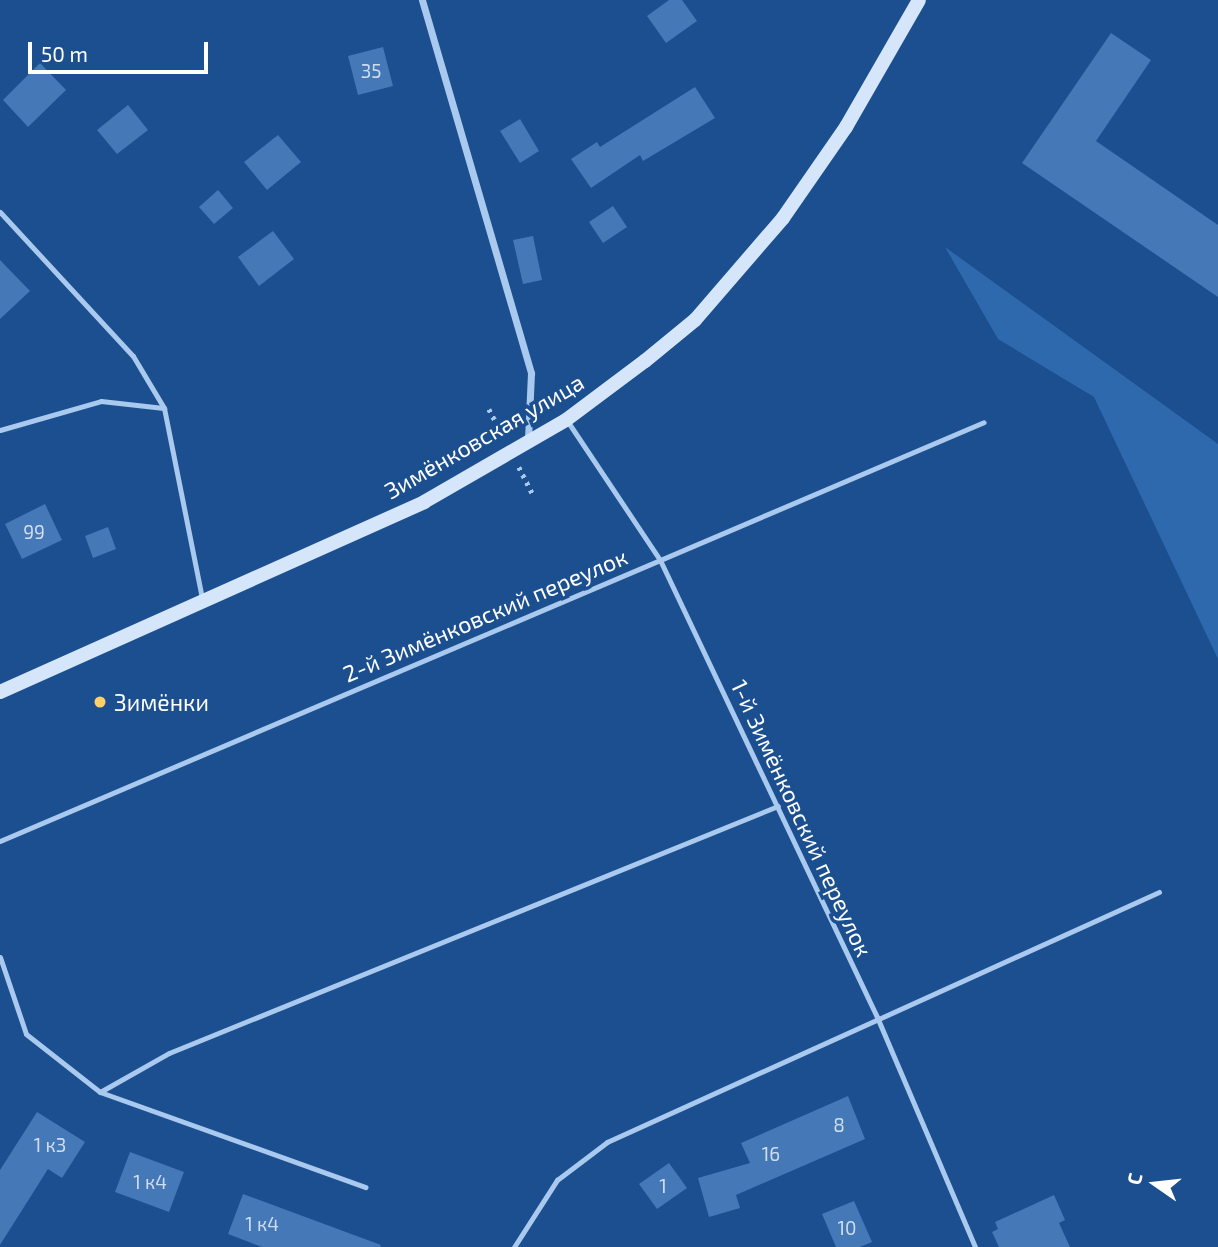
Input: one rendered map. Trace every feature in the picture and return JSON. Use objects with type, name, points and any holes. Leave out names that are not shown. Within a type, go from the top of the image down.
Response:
[{"type":"main road","name":"Зимёнковская улица","points":[[0,692],[424,502],[566,420],[645,362],[695,320],[754,256],[846,127],[919,0]]},
{"type":"street","points":[[422,0],[531,373],[528,441]]},
{"type":"lane","points":[[0,212],[133,355],[164,408],[203,602]]},
{"type":"lane","points":[[0,430],[102,401],[164,408]]},
{"type":"lane","name":"1-й Зимёнковский переулок","points":[[566,420],[660,560],[877,1017],[975,1247]]},
{"type":"lane","name":"2-й Зимёнковский переулок","points":[[0,841],[984,422]]},
{"type":"lane","points":[[100,1092],[169,1053],[778,806]]},
{"type":"lane","points":[[514,1247],[556,1180],[607,1142],[877,1017],[1158,892]]},
{"type":"lane","points":[[0,957],[26,1034],[100,1092],[365,1187]]},
{"type":"shaded area","points":[[945,247],[1218,444],[1218,659],[1094,397],[998,339]]},
{"type":"building","points":[[669,0],[682,0],[697,21],[666,43],[647,16]]},
{"type":"building","points":[[1111,33],[1151,60],[1096,141],[1218,225],[1218,297],[1022,163]]},
{"type":"building","points":[[383,47],[393,86],[358,95],[348,56]]},
{"type":"building","points":[[40,63],[66,90],[28,127],[3,100]]},
{"type":"building","points":[[695,87],[715,118],[643,161],[640,155],[591,188],[571,159],[597,142],[600,147]]},
{"type":"building","points":[[128,105],[148,130],[117,154],[97,130]]},
{"type":"building","points":[[520,119],[539,151],[520,163],[500,131]]},
{"type":"building","points":[[278,135],[301,162],[267,190],[244,162]]},
{"type":"building","points":[[218,190],[233,208],[214,224],[199,207]]},
{"type":"building","points":[[613,206],[627,227],[603,243],[589,222]]},
{"type":"building","points":[[273,231],[294,259],[259,286],[238,257]]},
{"type":"building","points":[[533,236],[542,280],[523,284],[513,240]]},
{"type":"building","points":[[0,260],[30,291],[0,319]]},
{"type":"building","points":[[45,504],[62,540],[22,559],[5,524]]},
{"type":"building","points":[[108,527],[116,549],[93,558],[85,536]]},
{"type":"building","points":[[848,1096],[865,1139],[736,1195],[740,1208],[709,1217],[698,1178],[750,1163],[741,1143]]},
{"type":"building","points":[[37,1112],[85,1142],[62,1178],[48,1169],[0,1245],[0,1170]]},
{"type":"building","points":[[130,1152],[184,1172],[169,1212],[115,1192]]},
{"type":"building","points":[[669,1163],[687,1188],[657,1209],[639,1184]]},
{"type":"building","points":[[243,1194],[381,1245],[262,1247],[228,1234]]},
{"type":"building","points":[[1054,1195],[1065,1220],[1059,1223],[1070,1247],[999,1247],[992,1232],[998,1229],[995,1222]]},
{"type":"building","points":[[854,1201],[872,1242],[860,1247],[836,1247],[822,1214]]},
{"type":"place","name":"Зимёнки","points":[[100,702]]}]
